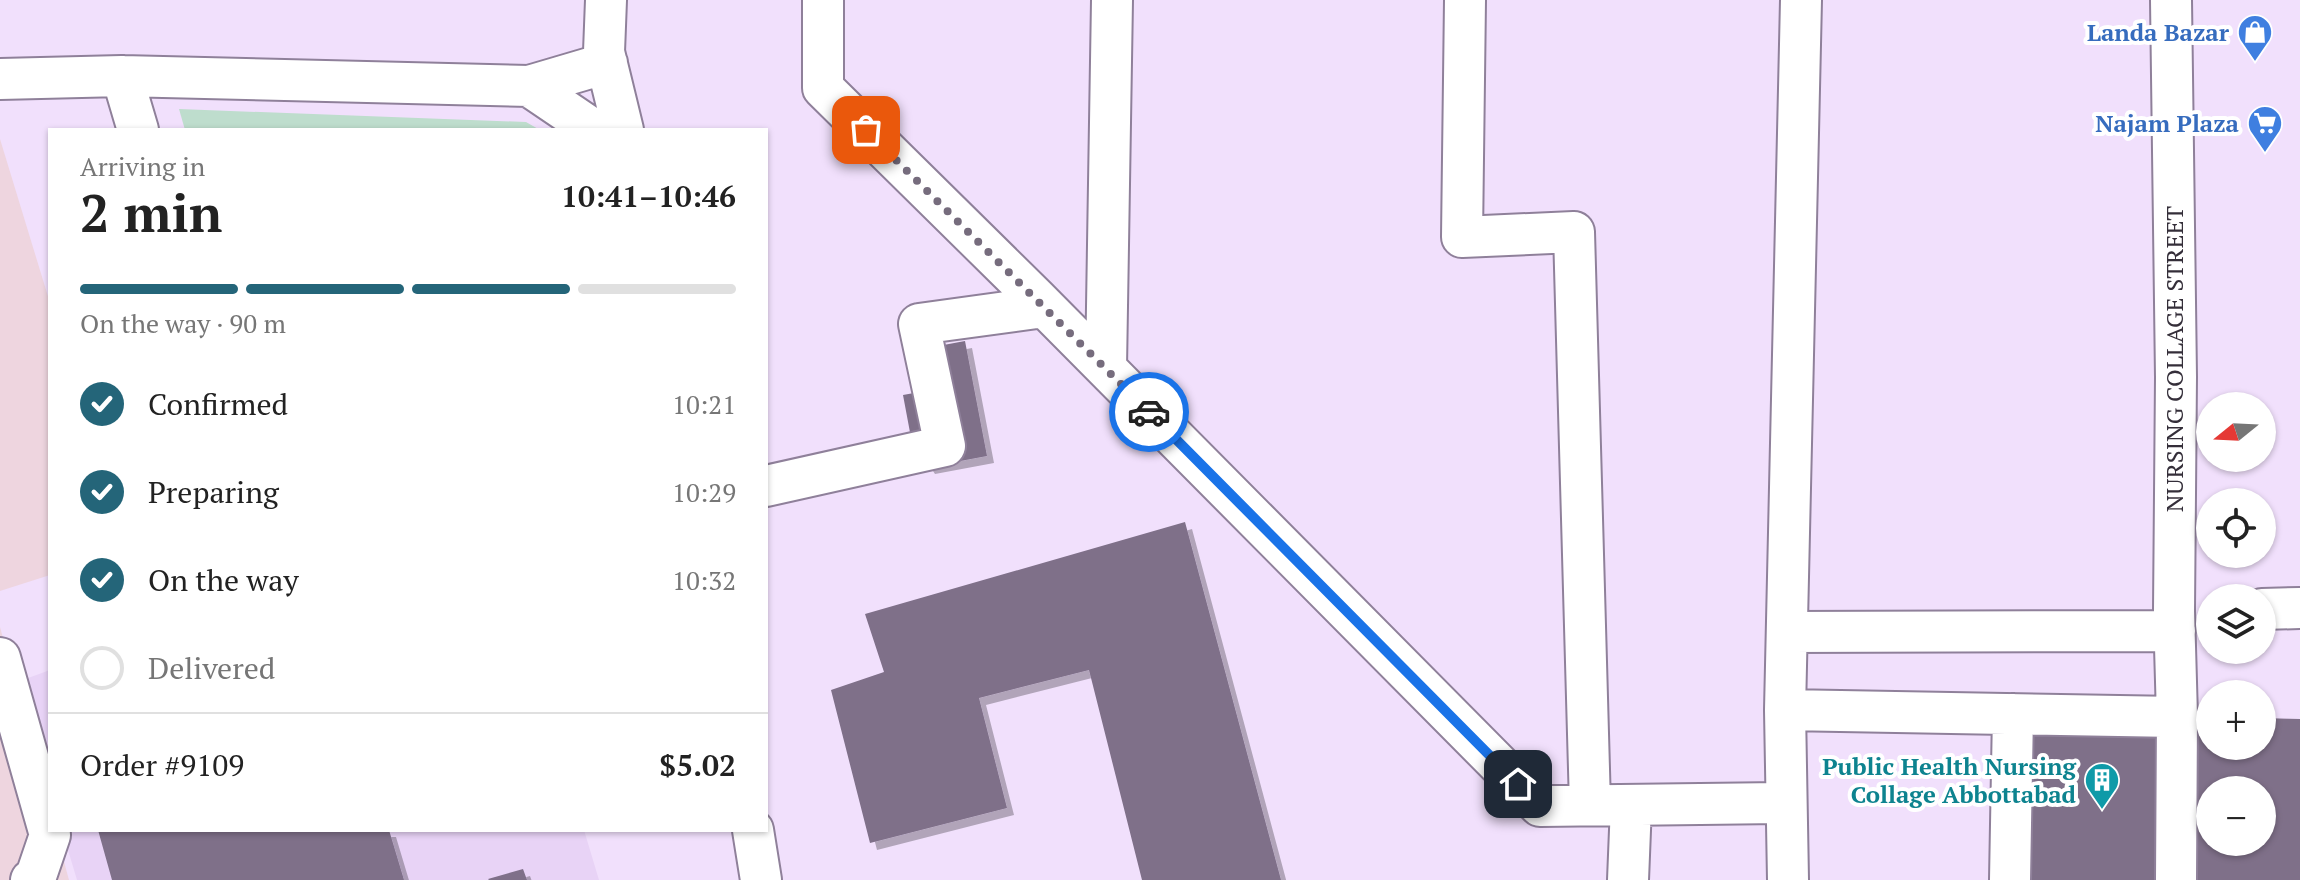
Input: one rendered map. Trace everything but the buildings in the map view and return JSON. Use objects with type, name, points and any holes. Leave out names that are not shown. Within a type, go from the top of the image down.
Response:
[{"type":"street","points":[[606,0],[604,52],[623,128]]},
{"type":"street","points":[[823,0],[823,88],[1540,806],[1786,803]]},
{"type":"street","points":[[1106,368],[1112,0]]},
{"type":"street","points":[[1465,0],[1462,237],[1574,232],[1590,805]]},
{"type":"street","points":[[1788,880],[1785,710],[1801,0]]},
{"type":"street","name":"NURSING COLLAGE STREET","points":[[2171,0],[2176,377],[2186,617],[2177,717],[2176,880]]},
{"type":"street","points":[[0,79],[122,76],[529,86],[607,63]]},
{"type":"street","points":[[122,76],[137,128]]},
{"type":"street","points":[[529,86],[591,128]]},
{"type":"street","points":[[768,486],[945,446],[919,324],[1044,307]]},
{"type":"street","points":[[2276,609],[2300,608]]},
{"type":"street","points":[[1788,632],[2186,617]]},
{"type":"street","points":[[0,658],[48,828]]},
{"type":"street","points":[[1785,710],[2177,717]]},
{"type":"street","points":[[2010,880],[2013,714]]},
{"type":"street","points":[[1628,880],[1631,805]]},
{"type":"street","points":[[31,880],[35,879],[49,832]]},
{"type":"street","points":[[753,832],[761,880]]},
{"type":"shaded area","points":[[0,139],[48,296],[48,576],[0,591]]},
{"type":"shaded area","points":[[0,627],[48,803],[48,832],[56,832],[69,880],[0,880]]},
{"type":"shaded area","points":[[48,671],[48,779],[20,681]]},
{"type":"shaded area","points":[[63,832],[585,832],[599,880],[77,880]]},
{"type":"green space","points":[[179,109],[526,122],[536,128],[184,128]]},
{"type":"way so far","points":[[866,130],[1149,412]]},
{"type":"place","name":"Landa Bazar","points":[[2255,63]]},
{"type":"place","name":"Najam Plaza","points":[[2265,154]]},
{"type":"place","name":"Public Health Nursing Collage Abbottabad","points":[[2102,811]]},
{"type":"route","points":[[1149,412],[1518,784]]}]
